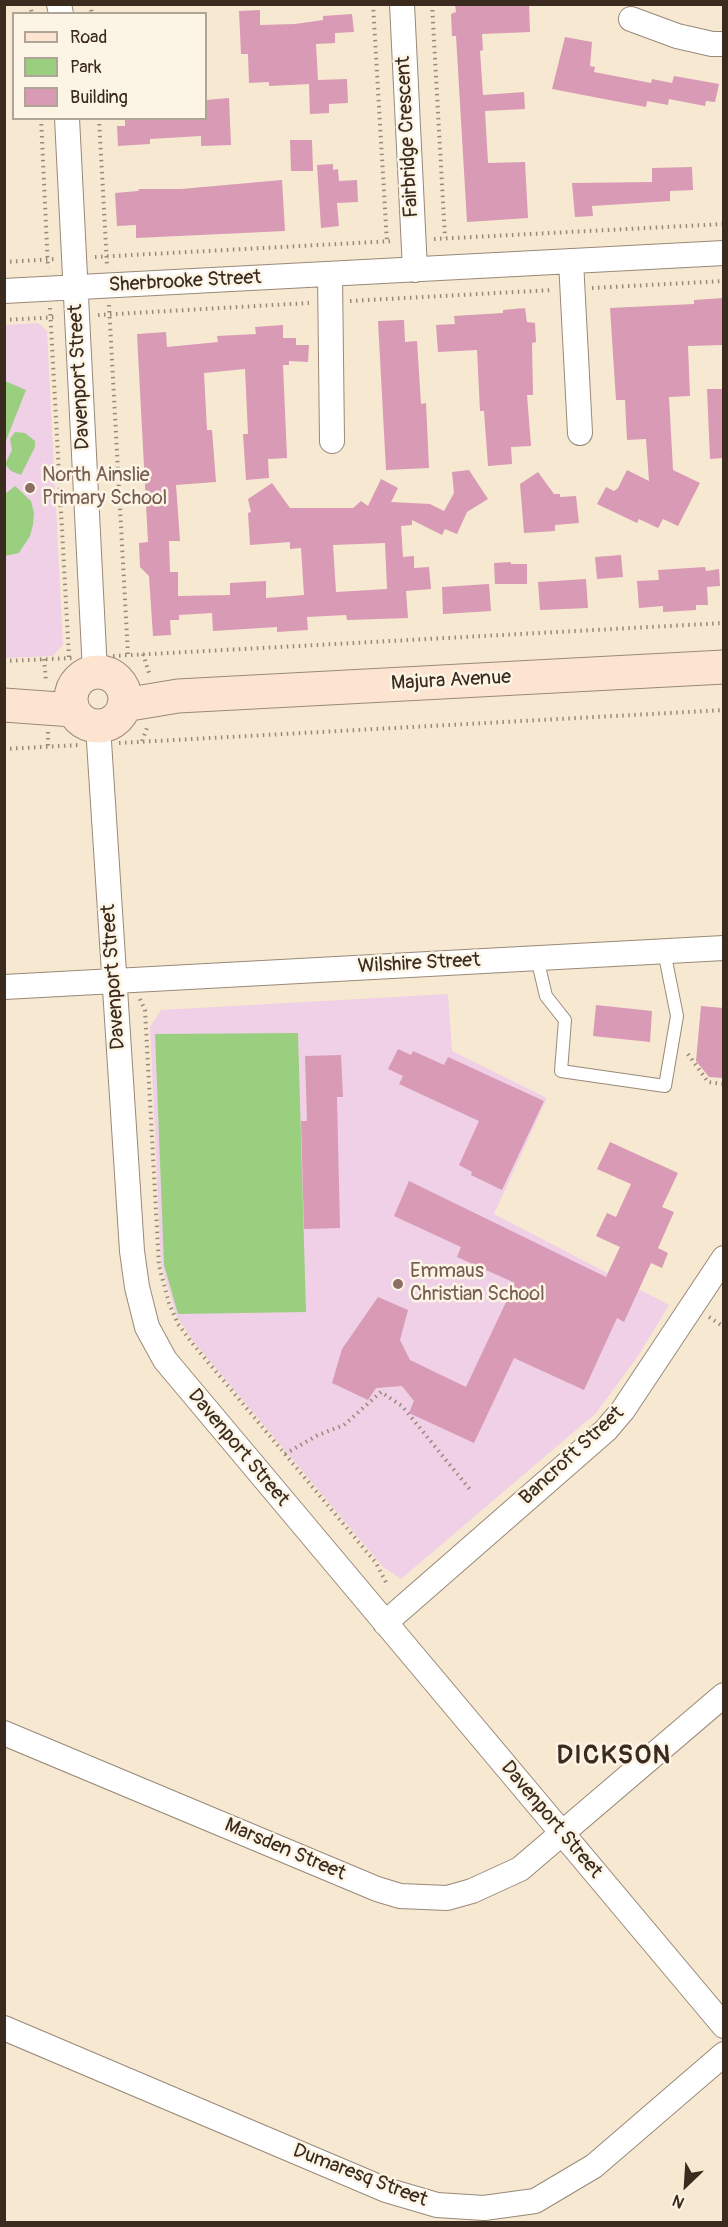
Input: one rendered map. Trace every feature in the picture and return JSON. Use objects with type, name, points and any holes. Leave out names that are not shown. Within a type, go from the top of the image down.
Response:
[{"type":"main road","name":"Majura Avenue","points":[[102,699],[164,689],[723,667]]},
{"type":"main road","points":[[11,705],[102,699]]},
{"type":"street","name":"Fairbridge Crescent","points":[[402,4],[415,270]]},
{"type":"street","points":[[631,19],[677,36],[712,44],[723,44]]},
{"type":"street","name":"Davenport Street","points":[[67,120],[102,699],[114,981],[132,1251],[137,1287],[147,1327],[165,1360],[723,2026]]},
{"type":"street","name":"Sherbrooke Street","points":[[4,291],[723,253]]},
{"type":"street","points":[[571,261],[580,434]]},
{"type":"street","points":[[330,274],[332,441]]},
{"type":"street","name":"Wilshire Street","points":[[114,981],[723,948]]},
{"type":"street","points":[[4,987],[114,981]]},
{"type":"street","name":"Bancroft Street","points":[[386,1623],[606,1430],[624,1410],[723,1258]]},
{"type":"street","name":"Marsden Street","points":[[4,1732],[377,1889],[400,1896],[447,1898],[471,1891],[520,1869],[723,1695]]},
{"type":"street","name":"Dumaresq Street","points":[[4,2028],[386,2190],[437,2205],[484,2208],[535,2201],[594,2166],[723,2054]]},
{"type":"lane","points":[[537,958],[546,996],[565,1020],[561,1071],[664,1086],[677,1016],[664,951]]},
{"type":"path","points":[[373,4],[388,271]]},
{"type":"path","points":[[432,4],[446,238]]},
{"type":"path","points":[[4,261],[48,259],[40,120]]},
{"type":"path","points":[[99,120],[107,256]]},
{"type":"path","points":[[102,699],[110,314],[723,281]]},
{"type":"path","points":[[4,320],[51,318],[102,699]]},
{"type":"path","points":[[164,689],[143,654],[723,623]]},
{"type":"path","points":[[4,661],[45,659]]},
{"type":"path","points":[[142,741],[723,711]]},
{"type":"path","points":[[4,749],[48,746]]},
{"type":"path","points":[[142,979],[140,1003],[145,1010],[159,1266],[178,1324],[376,1563],[388,1586]]},
{"type":"path","points":[[690,1045],[688,1056],[708,1082],[723,1084]]},
{"type":"path","points":[[704,1314],[723,1327]]},
{"type":"path","points":[[285,1454],[318,1435],[344,1425],[381,1392],[402,1406],[472,1492]]},
{"type":"shaded area","name":"North Ainslie Primary School","points":[[38,323],[47,331],[63,645],[53,656],[5,658],[5,325]]},
{"type":"shaded area","name":"Emmaus Christian School","points":[[448,994],[452,1051],[547,1098],[494,1214],[669,1305],[638,1356],[596,1413],[401,1579],[383,1567],[193,1341],[176,1315],[161,1264],[150,1027],[161,1010]]},
{"type":"green space","points":[[5,381],[26,390],[5,443]]},
{"type":"green space","points":[[15,432],[25,433],[35,441],[35,447],[21,475],[11,471],[5,464],[12,450],[10,439]]},
{"type":"green space","points":[[15,486],[31,501],[34,513],[33,525],[30,536],[19,553],[5,556],[5,494]]},
{"type":"green space","points":[[298,1033],[306,1312],[178,1314],[164,1265],[155,1034]]},
{"type":"building","points":[[455,4],[529,4],[530,32],[482,34],[483,50],[480,51],[483,95],[524,92],[525,109],[485,111],[488,163],[525,162],[528,218],[467,222],[456,36],[452,36],[451,14],[456,12]]},
{"type":"building","points":[[260,10],[260,25],[295,24],[323,20],[323,16],[352,14],[354,32],[335,33],[335,43],[316,44],[318,80],[347,79],[348,103],[329,104],[329,113],[310,114],[309,84],[269,86],[269,82],[249,83],[248,54],[241,54],[239,11]]},
{"type":"building","points":[[565,37],[592,42],[590,66],[595,67],[594,72],[651,83],[652,79],[672,83],[674,76],[719,84],[715,102],[706,101],[705,106],[669,99],[668,105],[647,101],[646,107],[552,89]]},
{"type":"building","points":[[229,98],[231,145],[201,146],[201,136],[150,139],[150,144],[118,146],[117,126],[125,126],[125,120],[207,120],[207,100]]},
{"type":"building","points":[[290,140],[312,140],[313,171],[291,171]]},
{"type":"building","points":[[333,164],[333,170],[338,169],[339,181],[357,180],[358,202],[337,203],[339,226],[321,228],[317,165]]},
{"type":"building","points":[[692,167],[693,190],[670,191],[670,201],[592,206],[593,216],[575,217],[572,183],[652,182],[652,168]]},
{"type":"building","points":[[282,180],[285,231],[136,238],[136,225],[117,226],[115,193],[138,191],[139,189],[181,189]]},
{"type":"building","points":[[723,298],[723,345],[688,346],[690,396],[669,397],[673,470],[700,483],[678,526],[663,519],[658,528],[639,519],[637,523],[597,504],[606,487],[614,491],[618,488],[627,470],[649,481],[646,439],[627,440],[625,400],[616,400],[610,308],[694,304],[694,300]]},
{"type":"building","points":[[525,308],[527,322],[535,323],[536,342],[532,343],[533,395],[527,395],[531,446],[511,447],[512,464],[488,466],[484,411],[480,411],[477,350],[438,352],[436,325],[455,324],[454,316],[503,313],[503,310]]},
{"type":"building","points":[[404,320],[405,342],[417,341],[421,404],[426,403],[429,468],[386,470],[378,321]]},
{"type":"building","points":[[283,325],[283,338],[296,338],[296,345],[309,345],[308,362],[289,361],[289,365],[283,365],[287,458],[268,459],[269,478],[246,480],[243,434],[248,434],[245,369],[204,373],[207,430],[212,430],[216,482],[176,485],[180,541],[169,541],[170,572],[178,572],[178,596],[230,595],[230,583],[266,581],[266,598],[304,595],[301,548],[290,549],[290,542],[250,545],[248,513],[251,512],[248,499],[272,483],[290,508],[353,508],[361,501],[368,506],[381,479],[398,488],[391,502],[430,504],[444,511],[454,493],[452,472],[469,470],[488,499],[467,512],[457,534],[445,529],[442,535],[412,520],[412,525],[401,526],[403,557],[414,556],[414,568],[429,567],[431,589],[406,591],[408,618],[347,620],[346,615],[307,617],[308,630],[277,632],[277,627],[213,631],[212,613],[179,615],[179,620],[170,620],[171,635],[153,636],[149,576],[140,567],[139,543],[148,542],[137,334],[166,332],[167,347],[218,342],[217,336],[256,334],[255,327]],"holes":[[[385,543],[387,589],[336,592],[333,545]]]},
{"type":"building","points":[[707,389],[723,389],[723,458],[710,459]]},
{"type":"building","points":[[538,472],[554,494],[560,494],[560,497],[576,496],[579,523],[555,525],[555,531],[524,533],[520,484]]},
{"type":"building","points":[[621,555],[623,577],[597,579],[595,557]]},
{"type":"building","points":[[511,562],[511,564],[527,564],[527,584],[495,584],[494,563]]},
{"type":"building","points":[[705,567],[706,571],[719,569],[720,586],[707,587],[708,605],[696,605],[696,610],[663,612],[663,606],[639,608],[637,581],[659,580],[658,570]]},
{"type":"building","points":[[586,579],[588,608],[540,610],[538,582]]},
{"type":"building","points":[[489,584],[491,611],[443,614],[442,587]]},
{"type":"building","points":[[596,1005],[652,1011],[650,1042],[593,1036]]},
{"type":"building","points":[[701,1006],[723,1008],[723,1078],[709,1077],[696,1061]]},
{"type":"building","points":[[398,1049],[411,1055],[413,1051],[444,1065],[448,1057],[544,1101],[502,1190],[471,1175],[472,1172],[459,1165],[479,1121],[399,1084],[403,1076],[388,1069]]},
{"type":"building","points":[[341,1055],[343,1097],[337,1097],[340,1228],[304,1229],[301,1121],[307,1121],[305,1056]]},
{"type":"building","points":[[610,1142],[678,1173],[662,1207],[674,1212],[658,1248],[668,1253],[662,1268],[651,1263],[624,1322],[617,1318],[584,1390],[514,1358],[474,1443],[409,1413],[414,1401],[402,1386],[376,1388],[368,1400],[332,1383],[342,1349],[378,1297],[408,1310],[400,1340],[410,1360],[466,1387],[515,1283],[457,1257],[461,1247],[394,1216],[409,1181],[606,1277],[620,1247],[596,1236],[607,1213],[616,1217],[631,1184],[597,1169]]},
{"type":"place","name":"North Ainslie Primary School","points":[[30,488]]},
{"type":"place","name":"Emmaus Christian School","points":[[398,1284]]},
{"type":"district","name":"DICKSON","points":[[614,1756]]}]
